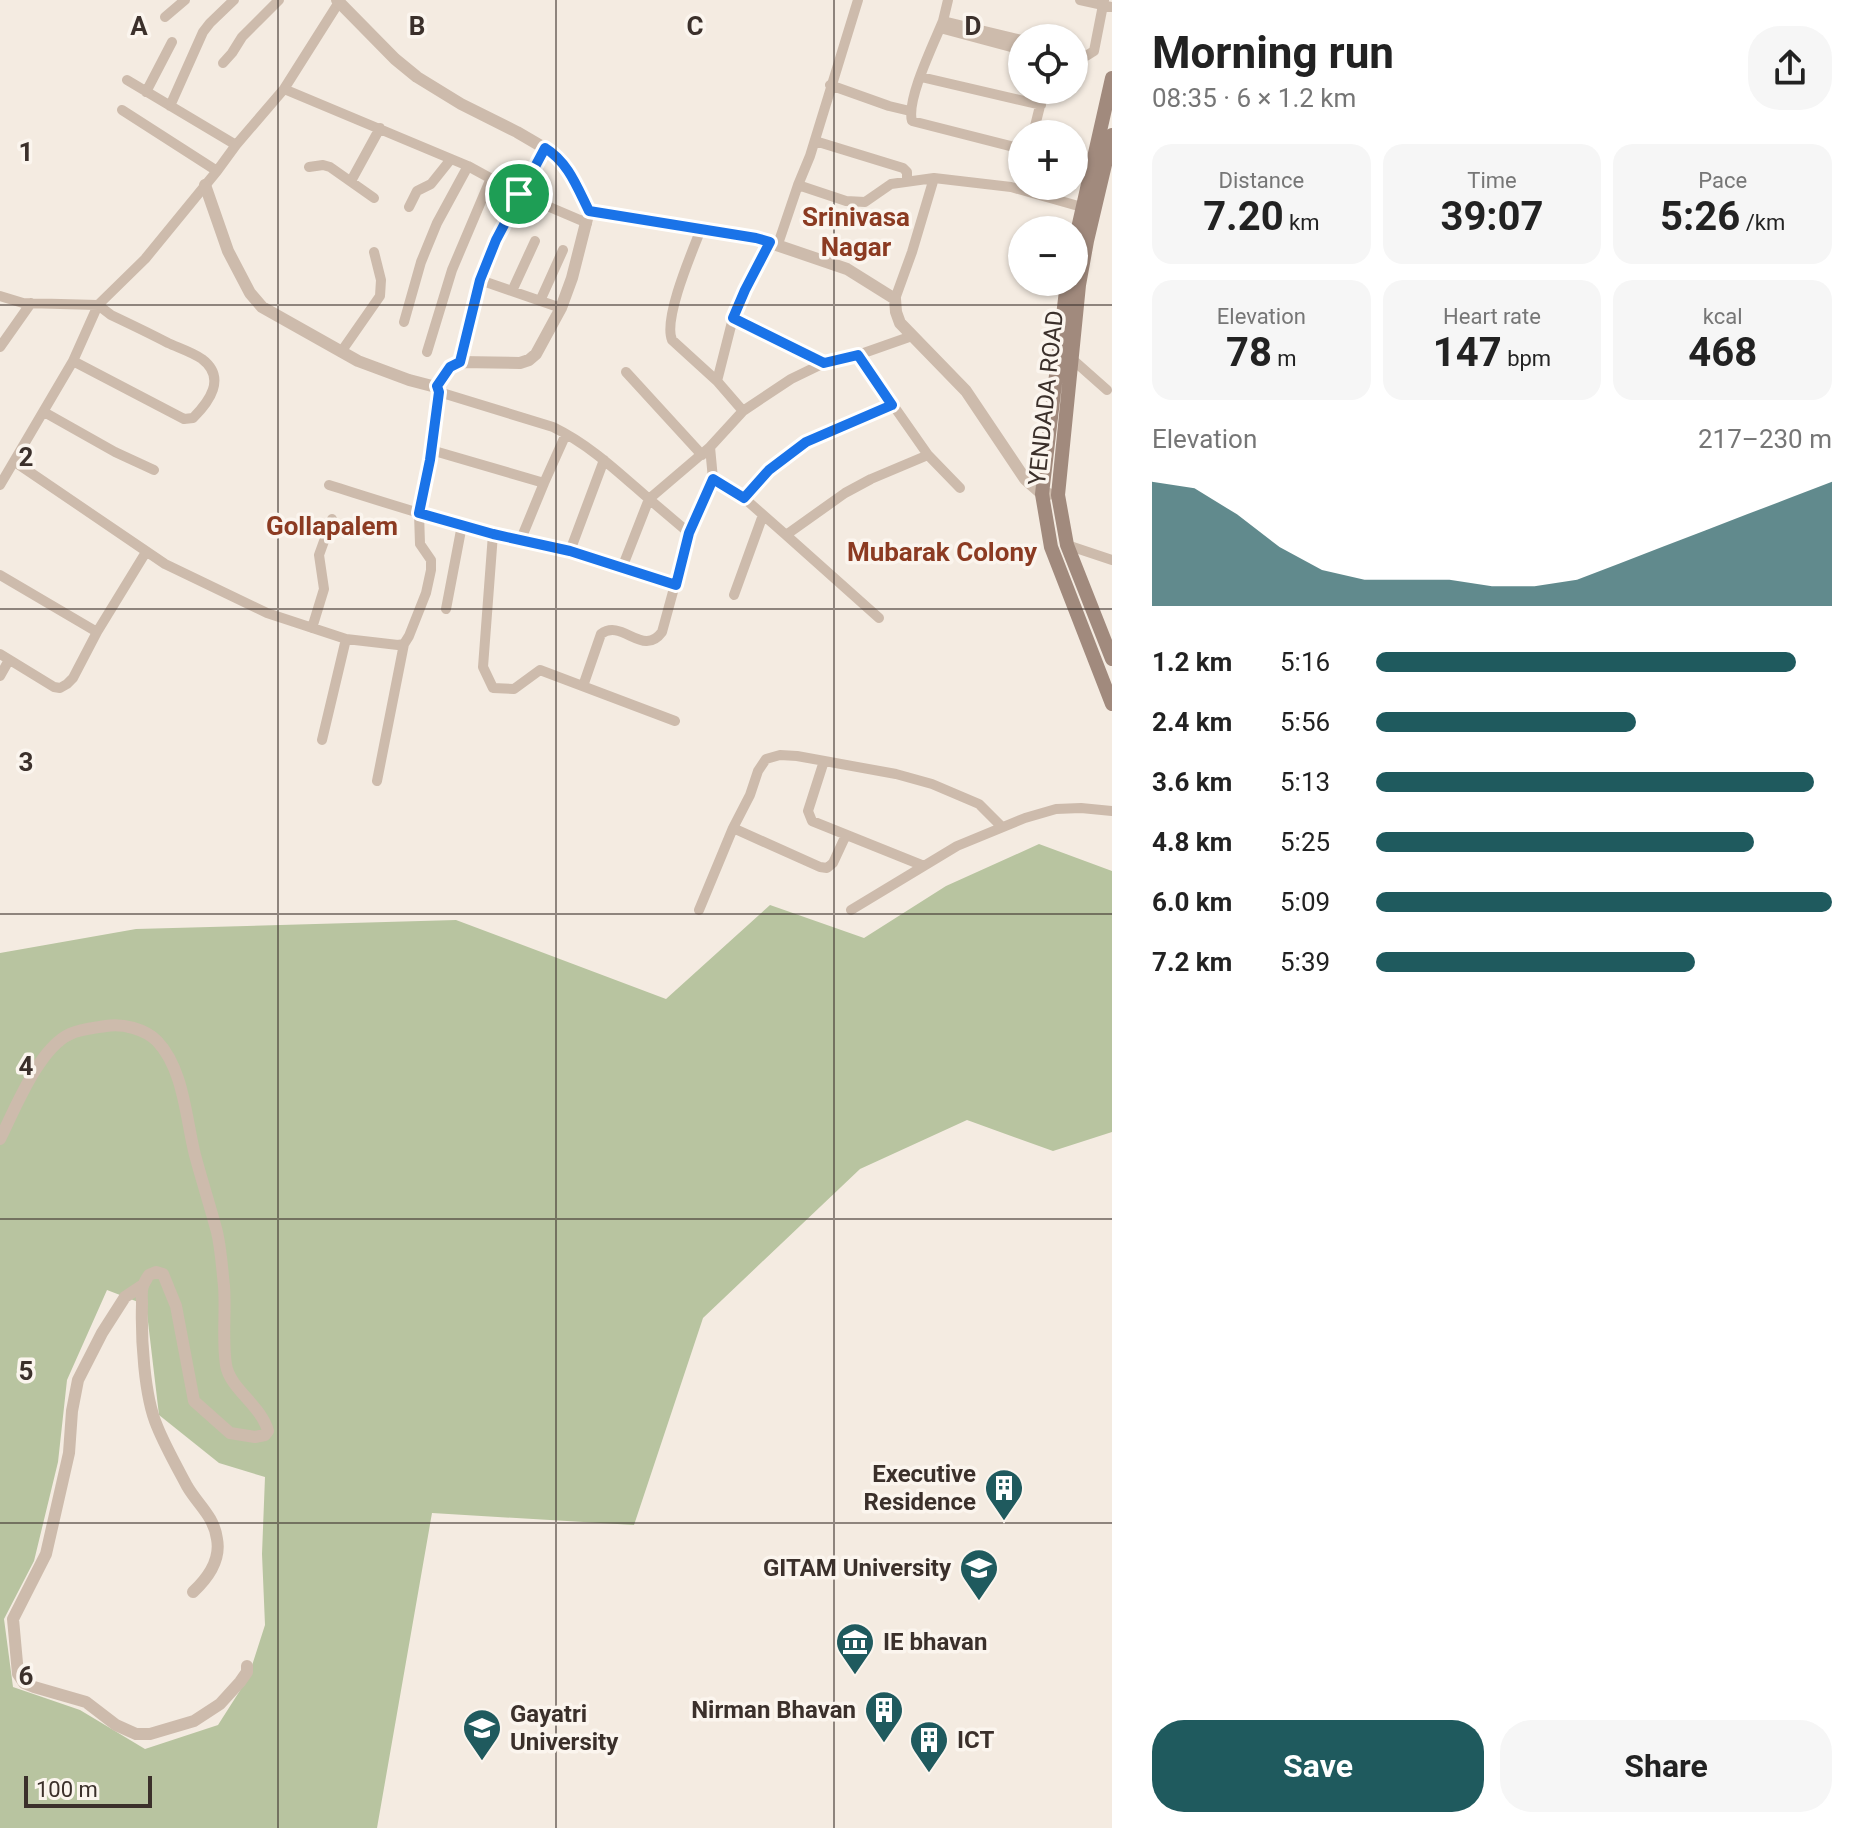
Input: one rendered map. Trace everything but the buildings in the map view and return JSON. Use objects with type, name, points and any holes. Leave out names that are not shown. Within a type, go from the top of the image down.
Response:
[{"type":"main road","name":"YENDADA ROAD","points":[[1112,78],[1088,208],[1087,241],[1079,285],[1058,495],[1067,545],[1112,659]]},
{"type":"main road","name":"YENDADA ROAD","points":[[1085,216],[1112,135]]},
{"type":"main road","name":"YENDADA ROAD","points":[[1065,296],[1042,494],[1051,547],[1112,704]]},
{"type":"street","points":[[165,17],[185,0]]},
{"type":"street","points":[[170,106],[203,32],[234,0]]},
{"type":"street","points":[[223,63],[242,37],[279,0]]},
{"type":"street","points":[[717,381],[733,318],[745,290],[774,243],[815,141],[858,0]]},
{"type":"street","points":[[948,0],[913,98],[910,111],[912,121],[1008,146]]},
{"type":"street","points":[[1080,0],[1106,4],[1094,51],[1088,56]]},
{"type":"street","points":[[0,485],[73,361],[98,305],[145,259],[284,89],[338,1],[417,77],[558,156],[566,166],[588,217],[572,278],[542,345],[529,360],[520,363],[460,362],[450,367],[438,389],[419,513],[420,544],[431,560],[431,570],[426,593],[404,644],[377,781]]},
{"type":"street","points":[[941,25],[1008,37]]},
{"type":"street","points":[[941,25],[1008,46]]},
{"type":"street","points":[[146,92],[172,42]]},
{"type":"street","points":[[921,77],[1041,105],[1037,120]]},
{"type":"street","points":[[127,80],[236,145]]},
{"type":"street","points":[[830,85],[910,111]]},
{"type":"street","points":[[284,89],[468,166],[519,194],[588,217],[701,229],[774,243],[847,269],[895,299]]},
{"type":"street","points":[[122,110],[217,171]]},
{"type":"street","points":[[351,181],[380,128]]},
{"type":"street","points":[[815,141],[903,168],[907,172],[907,181]]},
{"type":"street","points":[[460,362],[480,280],[496,240],[545,148]]},
{"type":"street","points":[[409,207],[417,191],[431,184],[451,159]]},
{"type":"street","points":[[404,322],[424,254],[468,166]]},
{"type":"street","points":[[309,167],[330,167],[374,198]]},
{"type":"street","points":[[427,352],[456,259],[491,178]]},
{"type":"street","points":[[934,178],[895,299],[900,323],[966,391],[1025,479],[1042,494],[1058,495]]},
{"type":"street","points":[[798,185],[856,203],[865,202],[891,184],[934,178],[1011,187],[1088,208]]},
{"type":"street","points":[[205,185],[228,251],[255,300],[271,313],[386,373],[553,427],[604,460],[689,533]]},
{"type":"street","points":[[701,229],[679,289],[669,335],[743,411]]},
{"type":"street","points":[[512,291],[535,241]]},
{"type":"street","points":[[540,301],[563,250]]},
{"type":"street","points":[[341,352],[380,296],[381,280],[374,252]]},
{"type":"street","points":[[480,280],[561,308]]},
{"type":"street","points":[[0,296],[23,303],[98,305],[111,315],[201,359],[213,373],[215,385],[210,399],[193,418],[184,419],[73,361]]},
{"type":"street","points":[[0,347],[31,303]]},
{"type":"street","points":[[733,318],[824,363]]},
{"type":"street","points":[[622,568],[649,499],[706,451],[743,411],[791,379],[824,363],[912,336]]},
{"type":"street","points":[[858,355],[928,455],[960,488]]},
{"type":"street","points":[[1072,359],[1110,389]]},
{"type":"street","points":[[583,686],[601,634],[606,630],[650,642],[662,632],[689,533],[713,479],[706,451],[626,372]]},
{"type":"street","points":[[744,498],[769,470],[806,442],[892,405]]},
{"type":"street","points":[[44,412],[154,470]]},
{"type":"street","points":[[521,539],[566,434]]},
{"type":"street","points":[[431,450],[544,483]]},
{"type":"street","points":[[786,535],[845,493],[928,455]]},
{"type":"street","points":[[570,551],[604,460]]},
{"type":"street","points":[[15,462],[165,564],[267,613],[346,639],[404,644]]},
{"type":"street","points":[[713,479],[744,498],[879,618]]},
{"type":"street","points":[[329,485],[493,534],[570,551],[676,585]]},
{"type":"street","points":[[734,595],[763,515]]},
{"type":"street","points":[[312,628],[324,589],[319,555],[332,519]]},
{"type":"street","points":[[446,609],[462,525]]},
{"type":"street","points":[[493,534],[483,667],[493,688],[514,689],[540,670],[675,721]]},
{"type":"street","points":[[1067,545],[1112,560]]},
{"type":"street","points":[[0,676],[4,657],[54,687],[67,684],[146,552]]},
{"type":"street","points":[[0,575],[97,632]]},
{"type":"street","points":[[322,740],[346,639]]},
{"type":"street","points":[[699,910],[758,771],[766,759],[780,755],[896,774],[932,784],[979,804],[1002,827]]},
{"type":"street","points":[[824,761],[808,811],[812,821],[924,866]]},
{"type":"street","points":[[851,910],[957,846],[1025,818],[1056,809],[1112,811]]},
{"type":"street","points":[[733,828],[827,868],[833,863],[846,835]]},
{"type":"street","points":[[0,1139],[36,1068],[67,1035],[113,1025],[128,1026],[156,1040],[174,1068],[218,1236],[224,1289],[226,1370],[258,1410],[268,1431],[255,1437],[230,1433],[194,1401],[176,1306],[163,1274],[156,1272],[149,1275],[143,1285],[125,1297],[78,1380],[69,1453],[46,1554],[13,1619],[18,1674],[24,1683],[86,1702],[116,1725],[136,1734],[150,1734],[194,1721],[220,1704],[240,1682],[247,1672],[247,1666]]},
{"type":"street","points":[[143,1285],[141,1330],[150,1402],[156,1424],[187,1485],[214,1523],[218,1543],[214,1567],[193,1592]]},
{"type":"green space","points":[[1039,844],[1112,871],[1112,1132],[1053,1151],[967,1120],[860,1169],[703,1318],[634,1525],[432,1513],[377,1828],[0,1828],[0,953],[136,929],[456,920],[666,999],[770,905],[864,938],[946,886]],"holes":[[[107,1290],[146,1305],[159,1415],[219,1463],[265,1477],[262,1554],[265,1625],[248,1678],[218,1725],[145,1749],[80,1710],[13,1687],[4,1619],[34,1561],[58,1462],[67,1380]]]},
{"type":"place","name":"Executive Residence","points":[[1004,1522]]},
{"type":"place","name":"GITAM University","points":[[979,1602]]},
{"type":"place","name":"IE bhavan","points":[[855,1676]]},
{"type":"place","name":"Nirman Bhavan","points":[[884,1744]]},
{"type":"place","name":"Gayatri University","points":[[482,1762]]},
{"type":"place","name":"ICT","points":[[929,1774]]},
{"type":"district","name":"Srinivasa Nagar","points":[[856,232]]},
{"type":"district","name":"Gollapalem","points":[[332,526]]},
{"type":"district","name":"Mubarak Colony","points":[[942,552]]},
{"type":"route","points":[[545,148],[566,166],[589,211],[770,242],[733,318],[824,363],[858,355],[892,405],[806,442],[769,470],[744,498],[713,479],[689,533],[676,585],[570,551],[419,513],[430,460],[439,392],[437,386],[450,367],[460,362],[480,280],[519,194],[545,148]]}]
